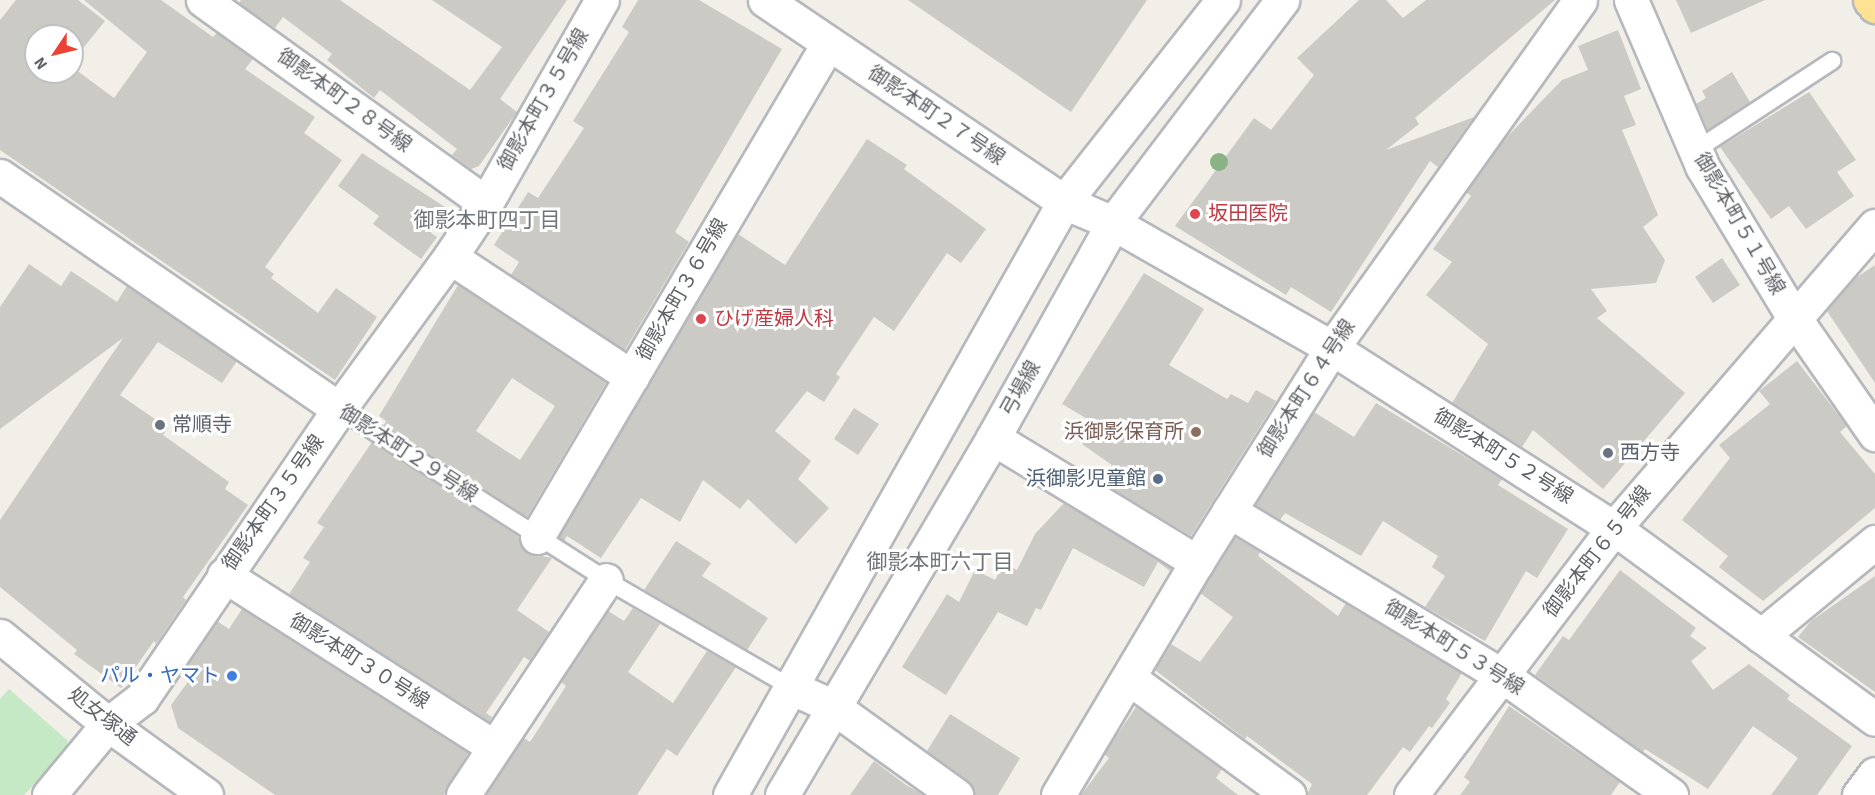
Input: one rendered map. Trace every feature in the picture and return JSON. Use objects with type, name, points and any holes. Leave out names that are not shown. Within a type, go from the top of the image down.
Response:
[{"type":"highway","points":[[1870,0],[1875,6]]},
{"type":"street","name":"御影本町２８号線","points":[[202,0],[486,203]]},
{"type":"street","name":"御影本町３５号線","points":[[49,795],[108,724],[142,698],[339,409],[450,256],[486,203],[602,0]]},
{"type":"street","name":"御影本町２７号線","points":[[765,0],[1064,202],[1113,223]]},
{"type":"street","points":[[730,795],[1064,202],[1223,0]]},
{"type":"street","name":"弓場線","points":[[782,795],[832,706],[993,438],[1113,223],[1282,0]]},
{"type":"street","name":"御影本町６４号線","points":[[1058,795],[1197,562],[1332,348],[1581,0]]},
{"type":"street","name":"御影本町５１号線","points":[[1631,0],[1696,150],[1793,316],[1875,434]]},
{"type":"street","name":"御影本町３６号線","points":[[537,537],[828,44]]},
{"type":"street","name":"御影本町２９号線","points":[[0,176],[339,409]]},
{"type":"street","name":"御影本町５２号線","points":[[1113,223],[1332,348],[1614,528],[1875,719]]},
{"type":"street","name":"御影本町６５号線","points":[[1411,795],[1614,528],[1793,316],[1875,226]]},
{"type":"street","points":[[450,256],[632,377]]},
{"type":"street","points":[[993,438],[1197,562]]},
{"type":"street","name":"御影本町５３号線","points":[[1229,511],[1503,676],[1671,795]]},
{"type":"street","points":[[1761,636],[1875,542]]},
{"type":"street","name":"御影本町３０号線","points":[[224,575],[494,747]]},
{"type":"street","points":[[463,795],[606,580]]},
{"type":"street","name":"処女塚通","points":[[0,636],[108,724],[206,795]]},
{"type":"street","points":[[1129,678],[1290,795]]},
{"type":"street","name":"御影本町２９号線","points":[[792,688],[832,706],[956,795]]},
{"type":"street","points":[[1860,795],[1875,774]]},
{"type":"lane","points":[[1696,150],[1832,61]]},
{"type":"lane","name":"御影本町２９号線","points":[[339,409],[606,580],[792,688]]},
{"type":"green space","points":[[9,689],[68,741],[65,750],[24,795],[0,795],[0,699]]},
{"type":"building","points":[[16,0],[78,0],[105,21],[84,47],[84,24],[24,24],[24,84],[84,84],[84,76],[114,98],[147,52],[84,0],[161,0],[213,37],[217,33],[253,59],[245,69],[315,117],[304,133],[342,160],[265,267],[274,274],[271,278],[318,313],[336,288],[377,317],[335,380],[0,150],[0,20]]},
{"type":"building","points":[[241,0],[340,0],[470,90],[502,47],[432,0],[567,0],[500,99],[517,112],[479,166],[471,169],[452,155],[457,149],[380,90],[374,98],[327,60],[332,54],[283,17],[275,28],[239,3]]},
{"type":"building","points":[[638,0],[699,0],[782,49],[675,232],[689,242],[625,350],[511,275],[519,262],[494,245],[528,192],[538,198],[584,128],[573,121],[629,32],[622,27]]},
{"type":"building","points":[[908,0],[1147,0],[1071,112]]},
{"type":"building","points":[[1359,0],[1386,0],[1403,18],[1426,0],[1555,0],[1415,118],[1419,124],[1386,150],[1474,117],[1438,167],[1430,161],[1331,312],[1291,287],[1286,295],[1175,226],[1254,118],[1271,130],[1314,75],[1297,58]]},
{"type":"building","points":[[1676,0],[1765,0],[1691,33]]},
{"type":"building","points":[[1618,30],[1641,89],[1624,96],[1636,125],[1622,130],[1658,215],[1643,227],[1665,260],[1656,283],[1591,289],[1607,311],[1597,318],[1685,393],[1603,489],[1533,430],[1522,447],[1452,403],[1488,344],[1426,295],[1452,262],[1433,249],[1471,196],[1466,192],[1503,141],[1562,80],[1588,70],[1578,46]]},
{"type":"building","points":[[1732,72],[1750,102],[1708,130],[1696,104],[1706,98],[1702,91]]},
{"type":"building","points":[[1809,92],[1856,160],[1837,172],[1854,196],[1806,229],[1789,206],[1771,219],[1720,147]]},
{"type":"building","points":[[867,139],[907,165],[904,169],[986,229],[961,263],[947,253],[894,331],[874,317],[836,374],[840,377],[824,402],[807,391],[775,431],[811,461],[798,479],[829,508],[796,544],[748,499],[740,509],[703,480],[680,522],[641,498],[601,558],[567,536],[564,541],[559,537],[738,234],[785,265]]},
{"type":"building","points":[[362,153],[448,209],[431,233],[437,237],[421,259],[373,224],[379,216],[338,186]]},
{"type":"building","points":[[1722,258],[1740,285],[1713,303],[1695,277]]},
{"type":"building","points":[[29,264],[61,286],[71,271],[117,302],[127,286],[237,361],[222,383],[158,342],[120,395],[168,428],[163,435],[229,482],[225,489],[248,505],[183,597],[186,600],[156,644],[154,641],[121,688],[74,654],[77,650],[0,587],[0,520],[123,338],[0,429],[0,307]]},
{"type":"building","points":[[1875,265],[1875,383],[1827,311],[1854,279]]},
{"type":"building","points":[[1144,273],[1204,309],[1169,365],[1227,399],[1231,394],[1248,403],[1256,390],[1276,401],[1191,536],[1101,482],[1112,465],[1079,442],[1091,421],[1062,404]]},
{"type":"building","points":[[458,285],[606,383],[527,517],[384,425],[386,421],[379,416]],"holes":[[[512,378],[555,406],[520,460],[476,431]]]},
{"type":"building","points":[[1797,361],[1847,426],[1840,432],[1875,474],[1875,508],[1763,601],[1719,567],[1728,556],[1682,520],[1730,458],[1719,445],[1770,404],[1759,391]]},
{"type":"building","points":[[1376,403],[1502,479],[1498,485],[1568,529],[1537,578],[1526,571],[1485,641],[1425,607],[1445,576],[1432,567],[1438,556],[1383,521],[1361,556],[1285,513],[1280,520],[1255,505],[1314,412],[1354,437]]},
{"type":"building","points":[[854,408],[879,424],[858,455],[834,439]]},
{"type":"building","points":[[372,442],[518,536],[527,553],[552,558],[517,610],[549,632],[530,661],[524,657],[486,713],[492,717],[489,722],[289,594],[310,562],[303,558],[324,527],[317,523]]},
{"type":"building","points":[[1064,503],[1171,568],[1170,571],[1158,562],[1144,587],[1073,548],[1041,610],[1036,608],[1027,626],[998,612],[946,695],[902,667],[947,594],[959,602],[975,570],[995,580],[1004,563],[1017,570],[1035,534]]},
{"type":"building","points":[[1235,537],[1260,552],[1258,556],[1338,616],[1346,603],[1462,673],[1446,699],[1450,703],[1432,728],[1429,726],[1410,752],[1403,747],[1367,795],[1307,795],[1312,784],[1247,736],[1245,739],[1155,670],[1171,644],[1200,662],[1233,617],[1200,593]]},
{"type":"building","points":[[676,541],[711,563],[702,576],[768,618],[747,650],[644,590]]},
{"type":"building","points":[[1620,570],[1696,628],[1690,636],[1707,648],[1691,661],[1713,690],[1749,664],[1790,695],[1787,699],[1852,746],[1817,795],[1771,795],[1798,758],[1753,726],[1708,789],[1645,749],[1643,752],[1535,675],[1563,636],[1569,640]]},
{"type":"building","points":[[1875,576],[1875,692],[1798,637],[1811,621]]},
{"type":"building","points":[[633,608],[660,624],[628,672],[673,703],[707,651],[736,667],[677,756],[667,749],[637,795],[486,795],[524,738],[530,742],[566,686],[561,682],[608,611],[624,621]]},
{"type":"building","points":[[242,609],[468,753],[444,795],[275,795],[178,728],[171,705],[196,671],[187,665],[217,621],[229,629]]},
{"type":"building","points":[[1509,706],[1620,782],[1611,795],[1460,795],[1470,782],[1464,777]]},
{"type":"building","points":[[1136,707],[1222,769],[1216,778],[1238,795],[1081,795],[1109,758],[1104,754]]},
{"type":"building","points":[[950,714],[1020,758],[998,795],[974,795],[967,780],[927,751]]},
{"type":"building","points":[[874,761],[906,785],[924,795],[850,795]]},
{"type":"place","name":"坂田医院","points":[[1195,214]]},
{"type":"place","name":"ひげ産婦人科","points":[[701,319]]},
{"type":"place","name":"常順寺","points":[[160,425]]},
{"type":"place","name":"浜御影保育所","points":[[1196,432]]},
{"type":"place","name":"西方寺","points":[[1608,453]]},
{"type":"place","name":"浜御影児童館","points":[[1158,479]]},
{"type":"place","name":"パル・ヤマト","points":[[232,676]]},
{"type":"district","name":"御影本町四丁目","points":[[487,220]]},
{"type":"district","name":"御影本町六丁目","points":[[940,562]]}]
